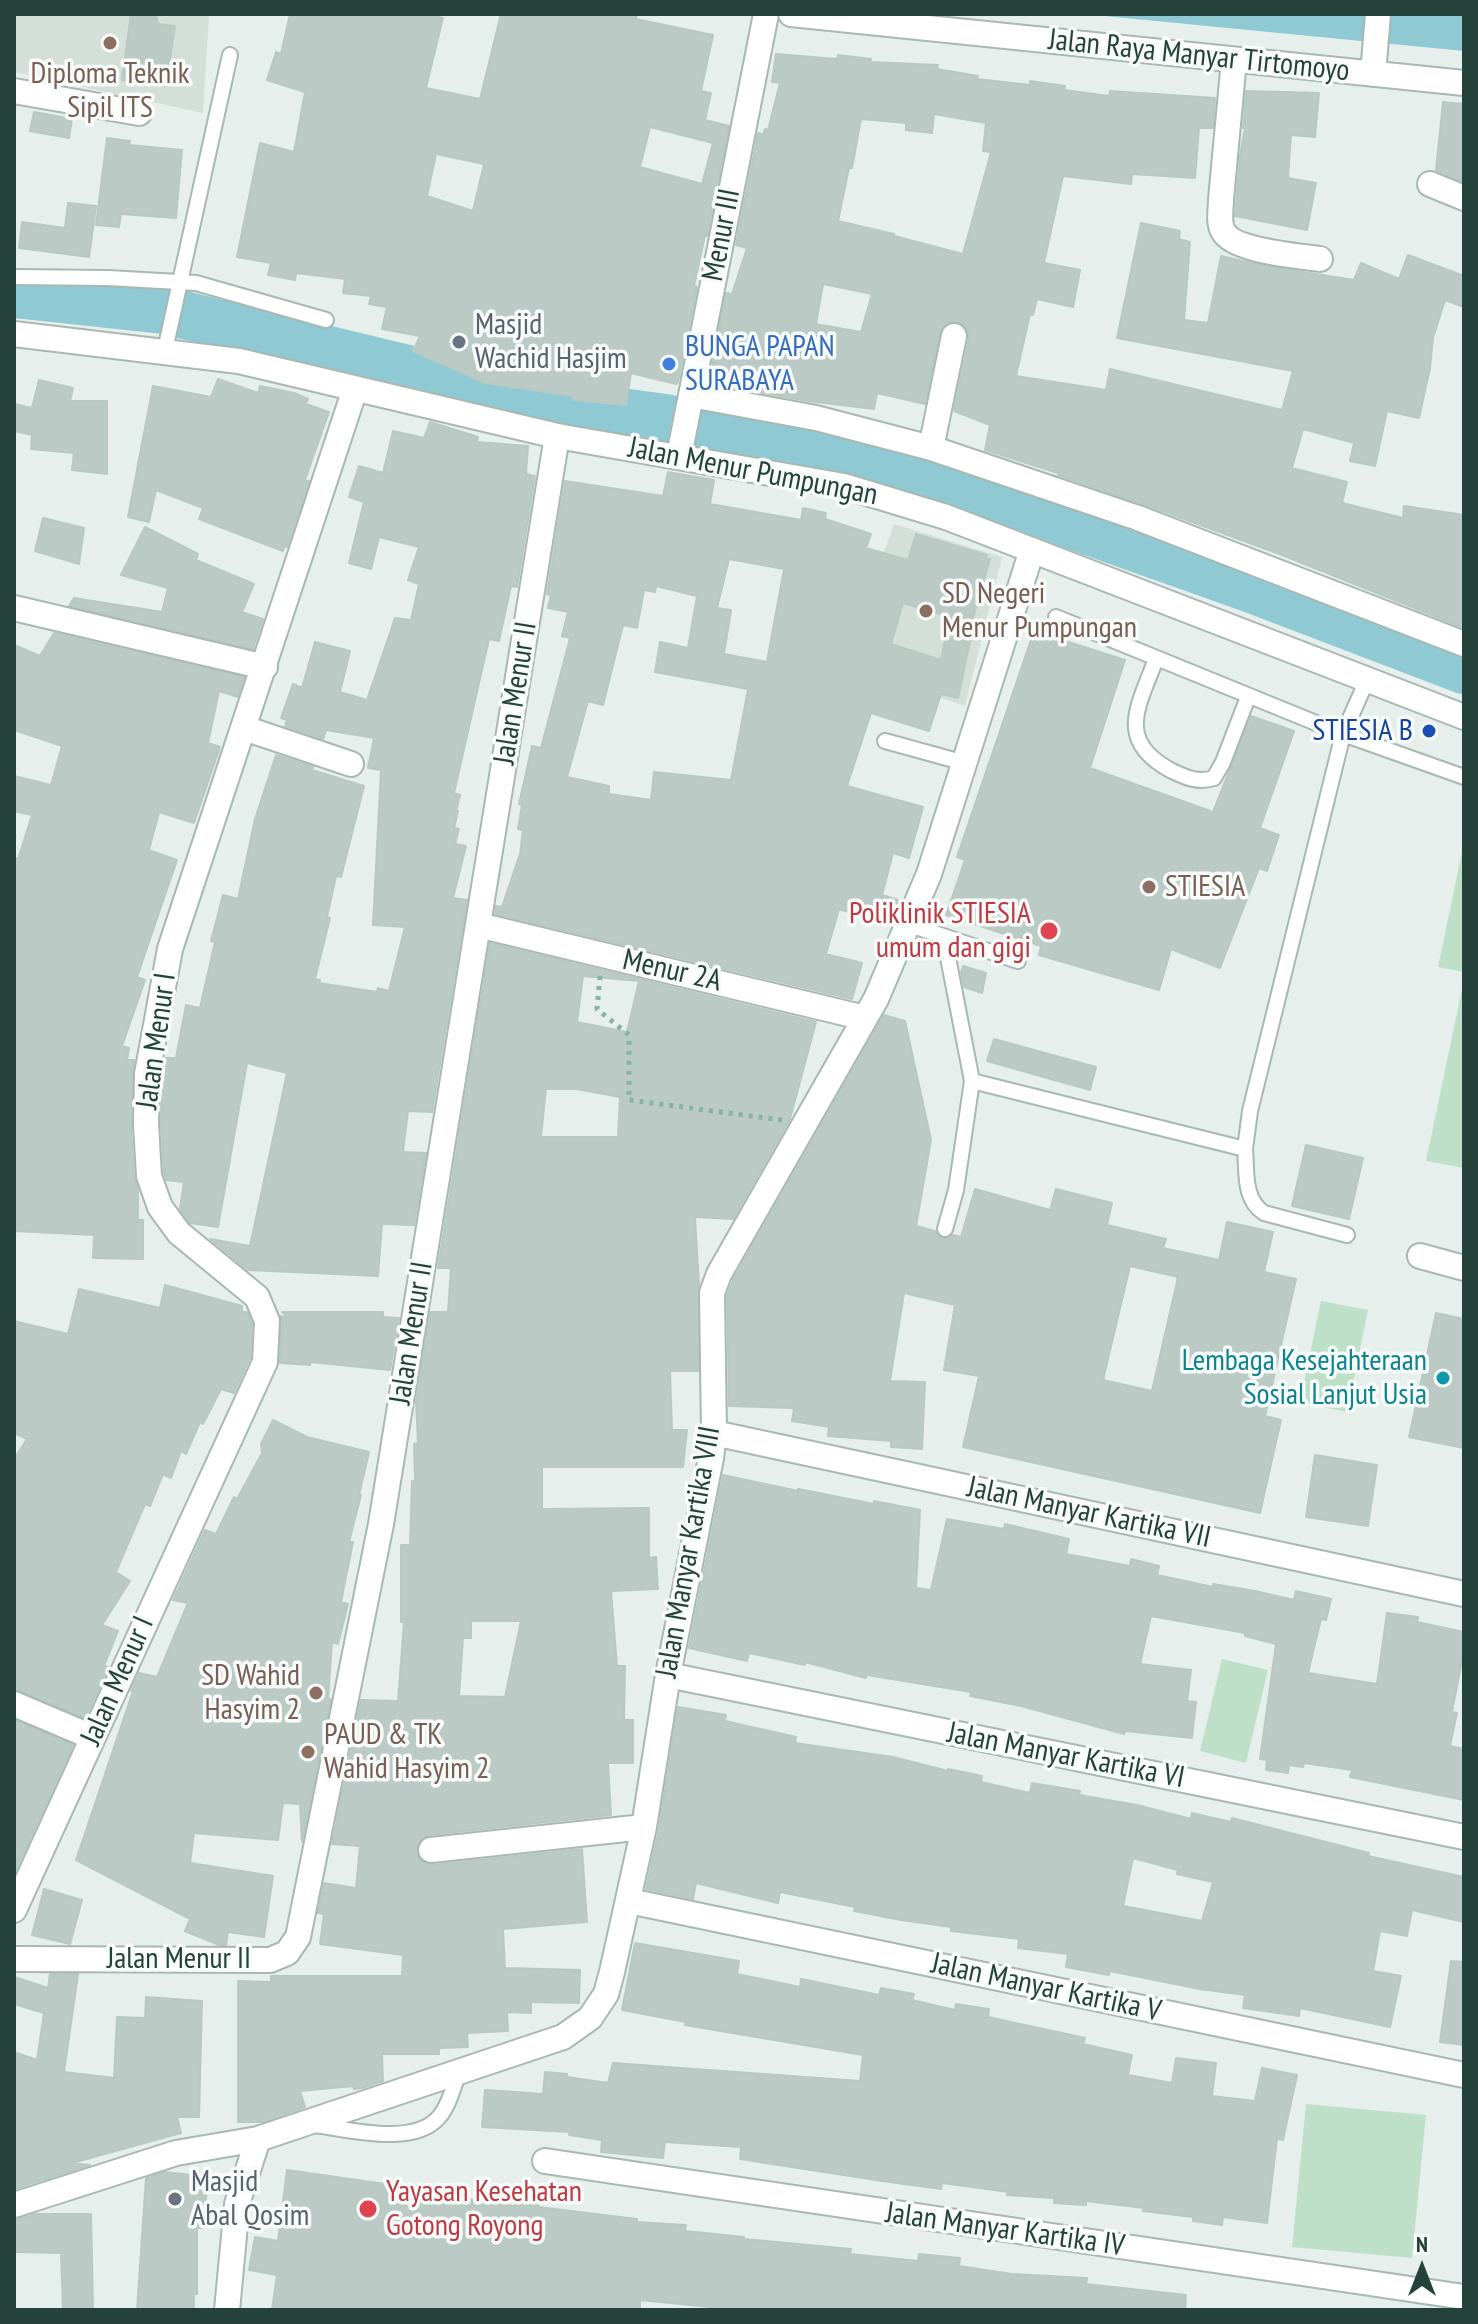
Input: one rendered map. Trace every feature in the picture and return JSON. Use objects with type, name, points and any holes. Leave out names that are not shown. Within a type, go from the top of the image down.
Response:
[{"type":"street","name":"Menur III","points":[[679,456],[766,14]]},
{"type":"street","name":"Jalan Raya Manyar Tirtomoyo","points":[[791,14],[1464,83]]},
{"type":"street","points":[[1373,74],[1378,14]]},
{"type":"street","points":[[1234,60],[1221,199],[1223,233],[1232,240],[1267,251],[1320,259]]},
{"type":"street","points":[[14,91],[139,113]]},
{"type":"street","points":[[1430,184],[1464,198]]},
{"type":"street","name":"Jalan Menur Pumpungan","points":[[14,334],[168,338],[239,361],[557,436],[844,486],[946,517],[1464,717]]},
{"type":"street","points":[[931,448],[954,336]]},
{"type":"street","name":"Jalan Menur I","points":[[14,1910],[265,1362],[267,1321],[257,1297],[179,1233],[160,1207],[149,1176],[147,1074],[170,949],[355,389]]},
{"type":"street","points":[[690,400],[816,418],[931,448],[1138,518],[1464,644]]},
{"type":"street","name":"Jalan Menur II","points":[[14,1959],[270,1960],[287,1953],[298,1937],[381,1524],[557,436]]},
{"type":"street","name":"Jalan Manyar Kartika VIII","points":[[14,2205],[165,2156],[258,2139],[563,2037],[590,2018],[606,1994],[644,1827],[668,1675],[711,1458],[714,1433],[712,1293],[719,1274],[876,999],[929,874],[1032,550]]},
{"type":"street","points":[[14,608],[265,667]]},
{"type":"street","points":[[244,728],[351,764]]},
{"type":"street","name":"Menur 2A","points":[[478,925],[865,1018]]},
{"type":"street","points":[[1420,1256],[1464,1268]]},
{"type":"street","name":"Jalan Manyar Kartika VII","points":[[714,1433],[1464,1594]]},
{"type":"street","name":"Jalan Manyar Kartika VI","points":[[668,1675],[1464,1837]]},
{"type":"street","points":[[14,1704],[92,1737]]},
{"type":"street","points":[[431,1850],[644,1827]]},
{"type":"street","name":"Jalan Manyar Kartika V","points":[[629,1901],[1464,2075]]},
{"type":"street","points":[[227,2310],[237,2204],[258,2139]]},
{"type":"street","name":"Jalan Manyar Kartika IV","points":[[545,2161],[1464,2297]]},
{"type":"lane","points":[[168,338],[230,55]]},
{"type":"lane","points":[[14,277],[181,283],[219,289],[326,320]]},
{"type":"lane","points":[[1056,617],[1248,697],[1464,777]]},
{"type":"lane","points":[[1156,659],[1134,717],[1136,734],[1141,747],[1159,764],[1185,777],[1202,782],[1214,778],[1248,697]]},
{"type":"lane","points":[[1347,1235],[1264,1213],[1255,1207],[1250,1199],[1245,1149],[1250,1111],[1343,734],[1367,680]]},
{"type":"lane","points":[[885,741],[965,763]]},
{"type":"lane","points":[[907,924],[1018,961]]},
{"type":"lane","points":[[944,937],[972,1081],[956,1190],[945,1229]]},
{"type":"lane","points":[[972,1081],[1245,1149]]},
{"type":"lane","points":[[306,2124],[388,2134],[410,2133],[426,2127],[441,2116],[459,2072]]},
{"type":"path","points":[[602,955],[597,1009],[629,1035],[629,1100],[804,1123]]},
{"type":"shaded area","name":"Diploma Teknik Sipil ITS","points":[[14,14],[209,14],[203,113],[14,72]]},
{"type":"shaded area","name":"SD Negeri Menur Pumpungan","points":[[894,524],[1002,557],[965,706],[844,666]]},
{"type":"green space","points":[[1464,842],[1464,972],[1438,967]]},
{"type":"green space","points":[[1464,989],[1464,1168],[1426,1161]]},
{"type":"green space","points":[[1321,1301],[1368,1310],[1347,1412],[1300,1402]]},
{"type":"green space","points":[[1222,1659],[1268,1670],[1246,1763],[1200,1751]]},
{"type":"green space","points":[[1306,2104],[1426,2115],[1412,2258],[1292,2247]]},
{"type":"water","points":[[1084,14],[1464,14],[1464,51]]},
{"type":"building","points":[[131,14],[156,14],[158,24],[175,26],[166,86],[122,80]]},
{"type":"building","points":[[290,14],[424,14],[443,18],[426,88],[480,99],[501,14],[637,14],[636,19],[713,35],[701,91],[711,93],[705,120],[729,126],[694,286],[697,287],[678,382],[631,373],[626,405],[573,400],[573,396],[485,383],[413,351],[420,336],[382,329],[387,307],[369,304],[371,296],[343,293],[345,279],[296,273],[295,280],[268,275],[271,263],[237,257],[260,143],[294,152],[305,92],[267,80],[276,52],[281,54]],"holes":[[[650,127],[713,143],[702,184],[640,167]],[[436,154],[484,164],[473,211],[427,196]]]},
{"type":"building","points":[[776,54],[837,59],[838,55],[871,59],[870,62],[938,65],[937,69],[978,76],[977,79],[1030,85],[1030,81],[1065,86],[1064,90],[1109,96],[1110,91],[1215,98],[1213,128],[1199,128],[1195,178],[1132,174],[1131,184],[1063,176],[1044,263],[1080,270],[1073,307],[1037,299],[1033,315],[1030,314],[1016,376],[1106,390],[1110,369],[1282,410],[1293,371],[1117,338],[1141,223],[1180,231],[1179,239],[1190,242],[1184,320],[1208,323],[1221,256],[1354,280],[1361,263],[1399,279],[1408,255],[1464,276],[1464,307],[1445,300],[1433,338],[1419,418],[1387,411],[1375,466],[1350,461],[1354,443],[1303,429],[1292,468],[1347,482],[1342,503],[1403,518],[1404,506],[1464,515],[1464,628],[1282,555],[1058,473],[985,450],[990,425],[954,411],[969,338],[968,331],[958,322],[949,322],[940,332],[925,404],[877,393],[874,409],[709,383],[726,293],[732,294],[747,248],[736,245],[758,133],[763,135],[765,129],[768,130],[780,83],[772,82]],"holes":[[[934,114],[986,123],[983,151],[991,152],[963,254],[838,221],[861,119],[906,123],[906,130],[932,133]],[[823,284],[872,294],[861,332],[816,324]]]},
{"type":"building","points":[[1246,91],[1319,93],[1315,137],[1291,135],[1288,178],[1316,183],[1307,230],[1235,216]]},
{"type":"building","points":[[1443,102],[1464,104],[1464,182],[1436,170]]},
{"type":"building","points":[[34,112],[72,119],[69,138],[30,131]]},
{"type":"building","points":[[107,138],[130,141],[129,145],[182,150],[176,218],[121,214],[119,227],[96,225]]},
{"type":"building","points":[[68,203],[96,206],[89,257],[19,248],[22,222],[65,228]]},
{"type":"building","points":[[218,379],[258,393],[260,386],[294,393],[308,399],[306,404],[329,412],[305,480],[309,481],[283,551],[199,519],[203,508],[156,490],[149,522],[128,517],[153,386],[211,397]]},
{"type":"building","points":[[39,380],[73,388],[70,401],[107,401],[107,474],[72,470],[74,453],[31,449],[32,435],[14,431],[14,404],[32,408]]},
{"type":"building","points":[[430,422],[478,437],[477,442],[528,446],[526,474],[535,476],[517,587],[511,586],[499,641],[489,639],[454,793],[460,795],[454,828],[459,829],[455,844],[466,846],[453,898],[467,900],[432,1112],[408,1111],[403,1152],[426,1153],[414,1225],[382,1224],[378,1276],[248,1270],[210,1239],[250,1246],[287,1073],[247,1063],[218,1227],[190,1223],[180,1209],[184,1182],[166,1180],[161,1124],[165,1058],[176,1058],[186,1005],[200,1008],[215,942],[211,941],[223,895],[238,899],[255,819],[276,755],[364,786],[341,877],[336,876],[327,917],[330,918],[315,979],[320,980],[319,983],[389,991],[405,927],[373,925],[381,770],[368,768],[374,738],[326,730],[323,739],[285,726],[287,720],[281,718],[293,684],[302,688],[315,642],[350,651],[340,692],[367,700],[395,618],[411,620],[419,584],[408,580],[419,547],[379,537],[371,569],[349,563],[364,502],[349,497],[359,466],[383,473],[393,431],[424,438]]},
{"type":"building","points":[[668,472],[714,480],[710,504],[801,520],[803,508],[826,513],[825,519],[871,534],[866,548],[908,560],[916,534],[987,555],[986,558],[990,559],[969,632],[972,632],[958,698],[941,694],[929,731],[871,713],[847,786],[923,807],[909,858],[893,853],[882,895],[898,900],[890,925],[839,909],[826,954],[862,963],[852,999],[495,914],[496,906],[502,907],[520,854],[523,830],[518,829],[522,805],[519,804],[532,746],[541,748],[570,638],[562,636],[568,612],[548,608],[551,595],[547,594],[565,481],[663,496]],"holes":[[[729,559],[784,569],[767,662],[724,654],[731,610],[717,608]],[[656,586],[697,596],[688,648],[660,642],[655,672],[748,689],[731,780],[654,772],[651,800],[609,794],[609,786],[567,777],[588,701],[603,705],[623,625],[637,628],[644,590],[655,592]],[[903,603],[950,617],[941,660],[891,644]]]},
{"type":"building","points":[[43,518],[84,528],[79,564],[35,551]]},
{"type":"building","points":[[145,527],[198,554],[196,560],[254,584],[242,612],[263,619],[253,649],[69,606],[74,598],[162,612],[168,588],[121,575]]},
{"type":"building","points":[[1034,631],[1125,660],[1090,768],[1213,812],[1251,716],[1294,731],[1260,828],[1279,835],[1267,871],[1259,868],[1220,968],[1171,949],[1159,990],[1039,955],[1041,946],[946,915],[965,860],[957,857]]},
{"type":"building","points":[[54,633],[244,677],[238,697],[219,691],[208,743],[220,747],[194,823],[159,812],[149,850],[177,860],[137,977],[145,980],[122,1046],[129,1048],[127,1060],[134,1060],[131,1125],[138,1220],[143,1220],[143,1259],[93,1258],[94,1235],[14,1231],[14,858],[18,859],[32,815],[14,811],[14,776],[51,785],[62,746],[14,730],[14,645],[40,656]]},
{"type":"building","points":[[490,943],[816,1022],[790,1119],[733,1219],[695,1217],[699,1285],[698,1371],[670,1371],[672,1430],[687,1430],[683,1467],[542,1467],[542,1509],[649,1508],[649,1558],[656,1557],[658,1589],[611,1591],[617,1666],[625,1666],[624,1720],[633,1720],[633,1763],[608,1763],[611,1815],[429,1835],[417,1845],[419,1859],[433,1865],[582,1849],[587,1922],[503,1929],[505,1968],[580,1970],[579,2003],[531,2002],[531,2013],[507,2012],[508,2031],[467,2033],[468,2047],[439,2048],[439,2054],[382,2054],[383,2081],[354,2089],[353,2086],[300,2091],[305,2107],[263,2122],[238,2122],[238,1981],[271,1982],[271,1976],[402,1976],[403,1955],[320,1944],[324,1914],[318,1913],[324,1883],[356,1888],[360,1846],[332,1844],[361,1700],[398,1701],[404,1622],[401,1622],[401,1545],[410,1545],[412,1481],[415,1481],[414,1444],[418,1443],[416,1402],[430,1312],[448,1312],[451,1268],[438,1268]],"holes":[[[583,976],[639,981],[627,1032],[577,1022]],[[546,1089],[576,1089],[620,1097],[618,1137],[541,1137]],[[471,1621],[521,1621],[505,1697],[459,1696],[463,1638],[471,1638]]]},
{"type":"building","points":[[963,966],[986,973],[982,993],[964,987]]},
{"type":"building","points":[[884,1015],[905,1021],[931,1140],[916,1226],[935,1231],[943,1239],[953,1235],[961,1237],[975,1189],[1050,1210],[1056,1189],[1112,1203],[1107,1225],[1166,1239],[1163,1248],[1219,1260],[1227,1222],[1273,1232],[1264,1272],[1296,1279],[1265,1416],[1281,1420],[1260,1513],[963,1447],[979,1376],[944,1370],[955,1305],[904,1293],[890,1381],[925,1382],[922,1449],[891,1447],[891,1441],[828,1436],[829,1427],[792,1421],[794,1408],[729,1406],[727,1296],[733,1280]],"holes":[[[1130,1266],[1178,1277],[1152,1391],[1103,1380]]]},
{"type":"building","points":[[994,1039],[1096,1067],[1090,1090],[987,1061]]},
{"type":"building","points":[[1306,1145],[1363,1158],[1349,1219],[1292,1206]]},
{"type":"building","points":[[165,1285],[242,1306],[242,1312],[247,1312],[252,1324],[250,1358],[234,1393],[221,1389],[203,1424],[200,1422],[186,1454],[181,1451],[171,1478],[163,1474],[150,1506],[145,1504],[116,1572],[130,1581],[102,1625],[118,1631],[104,1666],[109,1667],[85,1718],[14,1689],[14,1459],[27,1439],[14,1433],[14,1321],[68,1334],[79,1289],[160,1308]]},
{"type":"building","points":[[282,1312],[383,1312],[383,1317],[399,1318],[390,1370],[311,1362],[310,1365],[280,1363],[281,1316],[289,1318]]},
{"type":"building","name":"Lembaga Kesejahteraan Sosial Lanjut Usia","points":[[1436,1313],[1464,1319],[1464,1448],[1409,1437]]},
{"type":"building","points":[[273,1420],[307,1437],[369,1452],[349,1542],[353,1542],[341,1602],[348,1604],[338,1644],[332,1642],[328,1699],[331,1699],[302,1842],[300,1804],[283,1803],[278,1840],[194,1833],[190,1863],[273,1876],[264,1937],[228,1932],[226,1945],[219,1945],[185,1931],[190,1919],[76,1860],[139,1673],[157,1677],[188,1603],[173,1600],[205,1530],[216,1534],[234,1497],[237,1499],[262,1453],[261,1444]]},
{"type":"building","points":[[1315,1455],[1377,1465],[1368,1526],[1306,1517]]},
{"type":"building","points":[[723,1475],[798,1491],[920,1510],[916,1588],[931,1590],[947,1519],[1004,1529],[1005,1524],[1069,1539],[1066,1554],[1130,1566],[1131,1559],[1159,1566],[1157,1575],[1213,1587],[1213,1584],[1294,1600],[1296,1591],[1331,1599],[1326,1620],[1321,1619],[1308,1673],[1377,1684],[1387,1613],[1418,1617],[1417,1622],[1464,1632],[1464,1650],[1452,1712],[1457,1713],[1450,1746],[1464,1749],[1464,1800],[1350,1777],[1352,1770],[1304,1763],[1303,1767],[1289,1765],[1288,1773],[1266,1770],[1267,1760],[1260,1759],[1276,1644],[1245,1636],[1245,1633],[1151,1616],[1140,1664],[1191,1670],[1187,1701],[1196,1702],[1192,1738],[1125,1731],[1124,1734],[1021,1706],[970,1696],[971,1692],[867,1675],[866,1678],[805,1662],[805,1665],[749,1653],[747,1661],[689,1648]]},
{"type":"building","points":[[678,1707],[726,1715],[725,1721],[796,1737],[795,1743],[893,1757],[982,1776],[981,1782],[1030,1793],[1032,1783],[1080,1791],[1079,1795],[1191,1819],[1192,1813],[1231,1822],[1232,1818],[1369,1853],[1368,1856],[1464,1877],[1464,1922],[1412,1910],[1407,1936],[1380,1931],[1373,1971],[1401,1976],[1390,2027],[1300,2008],[1299,2016],[1243,2008],[1245,1995],[1110,1971],[1109,1975],[1066,1967],[1068,1954],[1018,1948],[1019,1939],[951,1931],[951,1927],[854,1911],[855,1907],[780,1892],[778,1903],[696,1883],[693,1899],[646,1889],[659,1829]],"holes":[[[1133,1858],[1178,1870],[1177,1874],[1213,1882],[1202,1921],[1123,1906]]]},
{"type":"building","points":[[14,1720],[73,1745],[14,1874]]},
{"type":"building","points":[[44,1889],[82,1900],[70,1944],[32,1935]]},
{"type":"building","points":[[635,1943],[739,1961],[737,1974],[800,1987],[801,1979],[879,1995],[881,1988],[914,1994],[912,2000],[955,2010],[956,2004],[989,2009],[988,2017],[1085,2038],[1083,2044],[1132,2055],[1128,2075],[1172,2083],[1176,2058],[1216,2063],[1212,2096],[1255,2101],[1262,2068],[1297,2075],[1283,2140],[1277,2139],[1267,2223],[1223,2217],[1222,2225],[1193,2221],[1193,2217],[1143,2211],[1144,2208],[1086,2201],[1086,2205],[1054,2203],[1054,2198],[1007,2195],[1008,2192],[942,2183],[941,2189],[882,2181],[740,2159],[741,2147],[665,2142],[663,2158],[601,2152],[602,2140],[569,2135],[570,2132],[482,2127],[485,2090],[543,2094],[545,2072],[608,2083],[613,2063],[860,2081],[863,2055],[685,2025],[686,2022],[622,2010]]},
{"type":"building","points":[[1451,1961],[1464,1962],[1464,2045],[1440,2042]]},
{"type":"building","points":[[50,1974],[78,1974],[64,2072],[114,2078],[117,2017],[145,2018],[146,1997],[202,2001],[199,2117],[177,2117],[181,2133],[72,2163],[90,2165],[14,2189],[14,2052],[37,2060],[44,2013],[14,2004],[14,1977],[48,1988]]},
{"type":"building","points":[[287,2170],[455,2194],[455,2197],[515,2206],[516,2196],[539,2199],[538,2207],[637,2219],[637,2222],[686,2225],[685,2231],[744,2239],[851,2249],[850,2254],[918,2261],[919,2254],[960,2258],[959,2266],[1012,2274],[1087,2278],[1086,2284],[1186,2295],[1185,2310],[740,2310],[640,2300],[640,2310],[272,2310],[277,2275],[249,2270],[255,2237],[278,2241]]},
{"type":"building","points":[[165,2172],[208,2177],[203,2228],[197,2228],[197,2294],[194,2294],[194,2310],[137,2310],[146,2178]]},
{"type":"building","points":[[36,2214],[91,2214],[93,2310],[63,2310],[61,2253],[14,2252],[14,2220]]},
{"type":"waterway","points":[[14,294],[163,310],[541,401],[665,418],[950,482],[1257,591],[1464,670]]},
{"type":"place","name":"Diploma Teknik Sipil ITS","points":[[110,43]]},
{"type":"place","name":"Masjid Wachid Hasjim","points":[[459,342]]},
{"type":"place","name":"BUNGA PAPAN SURABAYA","points":[[669,364]]},
{"type":"place","name":"SD Negeri Menur Pumpungan","points":[[926,611]]},
{"type":"place","name":"STIESIA B","points":[[1429,731]]},
{"type":"place","name":"STIESIA","points":[[1149,887]]},
{"type":"place","name":"Poliklinik STIESIA umum dan gigi","points":[[1049,931]]},
{"type":"place","name":"Lembaga Kesejahteraan Sosial Lanjut Usia","points":[[1443,1378]]},
{"type":"place","name":"SD Wahid Hasyim 2","points":[[316,1693]]},
{"type":"place","name":"PAUD & TK Wahid Hasyim 2","points":[[308,1752]]},
{"type":"place","name":"Masjid Abal Qosim","points":[[175,2199]]},
{"type":"place","name":"Yayasan Kesehatan Gotong Royong","points":[[368,2209]]}]
